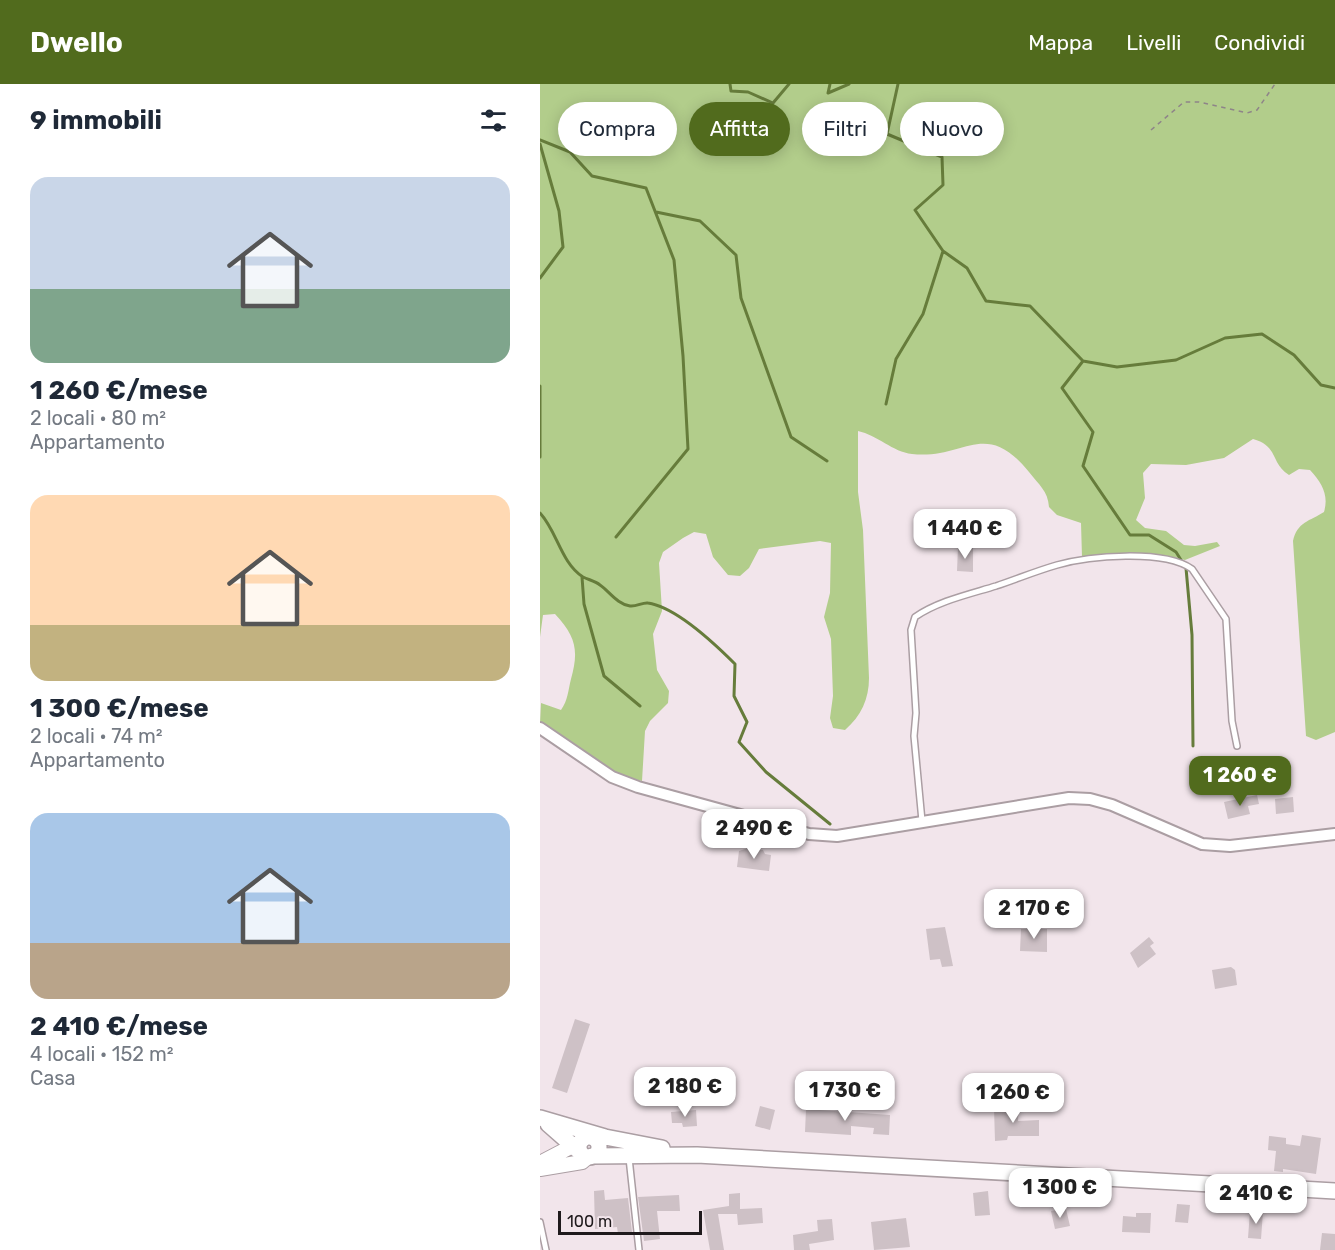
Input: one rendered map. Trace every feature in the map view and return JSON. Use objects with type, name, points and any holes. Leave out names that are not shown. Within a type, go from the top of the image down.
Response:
[{"type":"main road","points":[[540,1119],[562,1134],[609,1158],[697,1155]]},
{"type":"main road","points":[[540,1119],[585,1146],[697,1155],[1335,1191]]},
{"type":"street","points":[[540,728],[612,777],[638,787],[809,834],[837,836],[1069,798],[1112,804],[1202,844],[1241,845],[1335,834]]},
{"type":"street","points":[[540,1163],[585,1146]]},
{"type":"street","points":[[540,1168],[585,1146]]},
{"type":"lane","points":[[922,821],[914,736],[916,713],[911,630],[915,617],[977,591],[1059,564],[1100,558],[1138,557],[1166,559],[1192,568],[1226,619],[1232,721],[1237,746]]},
{"type":"lane","points":[[628,1156],[639,1250]]},
{"type":"lane","points":[[540,1222],[546,1250]]},
{"type":"path","points":[[1151,130],[1184,102],[1199,102],[1247,113],[1257,110],[1275,84]]},
{"type":"green space","points":[[540,84],[1335,84],[1335,732],[1316,740],[1306,736],[1293,541],[1301,526],[1324,512],[1325,495],[1310,470],[1299,469],[1289,475],[1279,465],[1267,446],[1253,439],[1224,458],[1186,465],[1151,464],[1143,473],[1145,498],[1136,520],[1145,528],[1166,531],[1184,545],[1195,546],[1217,542],[1220,546],[1185,560],[1173,557],[1082,557],[1081,523],[1057,515],[1049,507],[1045,492],[1029,472],[1013,456],[999,447],[986,444],[946,452],[912,454],[905,453],[858,431],[858,492],[863,530],[869,678],[868,693],[863,707],[856,719],[845,730],[833,728],[830,718],[833,696],[831,639],[824,617],[830,593],[831,543],[820,541],[759,549],[749,568],[740,576],[728,575],[713,557],[706,534],[694,532],[663,552],[659,563],[662,611],[653,634],[657,670],[669,691],[668,703],[650,721],[645,731],[642,781],[617,775],[540,724],[541,703],[561,710],[565,703],[575,652],[571,637],[555,614],[543,615],[540,637]]},
{"type":"building","points":[[958,547],[973,548],[973,572],[957,571]]},
{"type":"building","points":[[1257,795],[1259,804],[1248,806],[1250,814],[1228,819],[1224,802]]},
{"type":"building","points":[[1293,797],[1294,812],[1276,814],[1275,799]]},
{"type":"building","points":[[748,848],[763,850],[765,854],[771,855],[769,871],[737,867],[739,851]]},
{"type":"building","points":[[945,927],[953,966],[942,967],[940,959],[930,960],[926,929]]},
{"type":"building","points":[[1021,929],[1047,929],[1047,952],[1020,951]]},
{"type":"building","points":[[1149,937],[1154,943],[1150,946],[1156,954],[1138,968],[1130,953]]},
{"type":"building","points":[[1231,967],[1235,970],[1237,985],[1215,989],[1212,970]]},
{"type":"building","points":[[575,1019],[590,1024],[567,1093],[552,1088]]},
{"type":"building","points":[[760,1106],[775,1110],[770,1130],[755,1126]]},
{"type":"building","points":[[1019,1106],[1018,1121],[1039,1120],[1039,1136],[1008,1136],[1007,1140],[995,1141],[994,1108]]},
{"type":"building","points":[[806,1109],[890,1115],[889,1135],[873,1134],[874,1128],[851,1126],[851,1135],[805,1132]]},
{"type":"building","points":[[696,1110],[697,1126],[683,1127],[682,1123],[672,1123],[671,1112]]},
{"type":"building","points":[[1302,1135],[1321,1138],[1316,1174],[1283,1169],[1283,1172],[1274,1171],[1276,1151],[1268,1150],[1269,1136],[1286,1138],[1286,1144],[1300,1146]]},
{"type":"building","points":[[604,1190],[605,1200],[628,1198],[632,1232],[618,1234],[617,1227],[595,1229],[594,1191]]},
{"type":"building","points":[[988,1191],[990,1215],[975,1216],[973,1193]]},
{"type":"building","points":[[740,1193],[740,1209],[762,1208],[763,1223],[738,1225],[737,1214],[718,1214],[724,1250],[710,1250],[703,1210],[729,1206],[729,1194]]},
{"type":"building","points":[[679,1195],[680,1211],[657,1211],[660,1239],[644,1241],[638,1197]]},
{"type":"building","points":[[1177,1204],[1190,1205],[1188,1223],[1175,1222]]},
{"type":"building","points":[[1066,1209],[1070,1226],[1055,1229],[1051,1211]]},
{"type":"building","points":[[1250,1211],[1263,1212],[1261,1239],[1248,1238]]},
{"type":"building","points":[[1136,1213],[1151,1213],[1150,1233],[1122,1232],[1123,1216],[1136,1217]]},
{"type":"building","points":[[906,1218],[910,1247],[874,1250],[871,1222]]},
{"type":"building","points":[[832,1219],[834,1240],[809,1244],[810,1250],[794,1250],[793,1235],[818,1231],[817,1220]]},
{"type":"building","points":[[1322,1233],[1335,1234],[1335,1250],[1320,1250]]},
{"type":"waterway","points":[[730,84],[731,91],[748,92],[773,103],[789,84]]},
{"type":"waterway","points":[[830,84],[828,93],[849,84]]},
{"type":"waterway","points":[[898,84],[887,134],[942,157],[943,185],[915,210],[943,251],[967,268],[986,301],[1030,306],[1083,361],[1117,367],[1176,360],[1225,338],[1262,334],[1294,355],[1321,385],[1335,388]]},
{"type":"waterway","points":[[540,140],[570,152],[592,176],[646,188],[674,260],[683,356],[688,449],[616,537]]},
{"type":"waterway","points":[[540,144],[559,211],[563,247],[540,278]]},
{"type":"waterway","points":[[656,212],[700,221],[736,255],[741,298],[791,437],[827,461]]},
{"type":"waterway","points":[[886,404],[896,359],[923,314],[943,251]]},
{"type":"waterway","points":[[1083,361],[1062,388],[1093,432],[1083,466],[1130,535],[1149,535],[1176,552],[1186,568],[1192,635],[1193,746]]},
{"type":"waterway","points":[[540,386],[540,457]]},
{"type":"waterway","points":[[540,513],[569,564],[583,577],[598,584],[625,605],[648,603],[671,612],[695,628],[735,664],[734,696],[747,722],[739,742],[766,772],[830,824]]},
{"type":"waterway","points":[[582,577],[584,604],[604,676],[640,706]]}]
